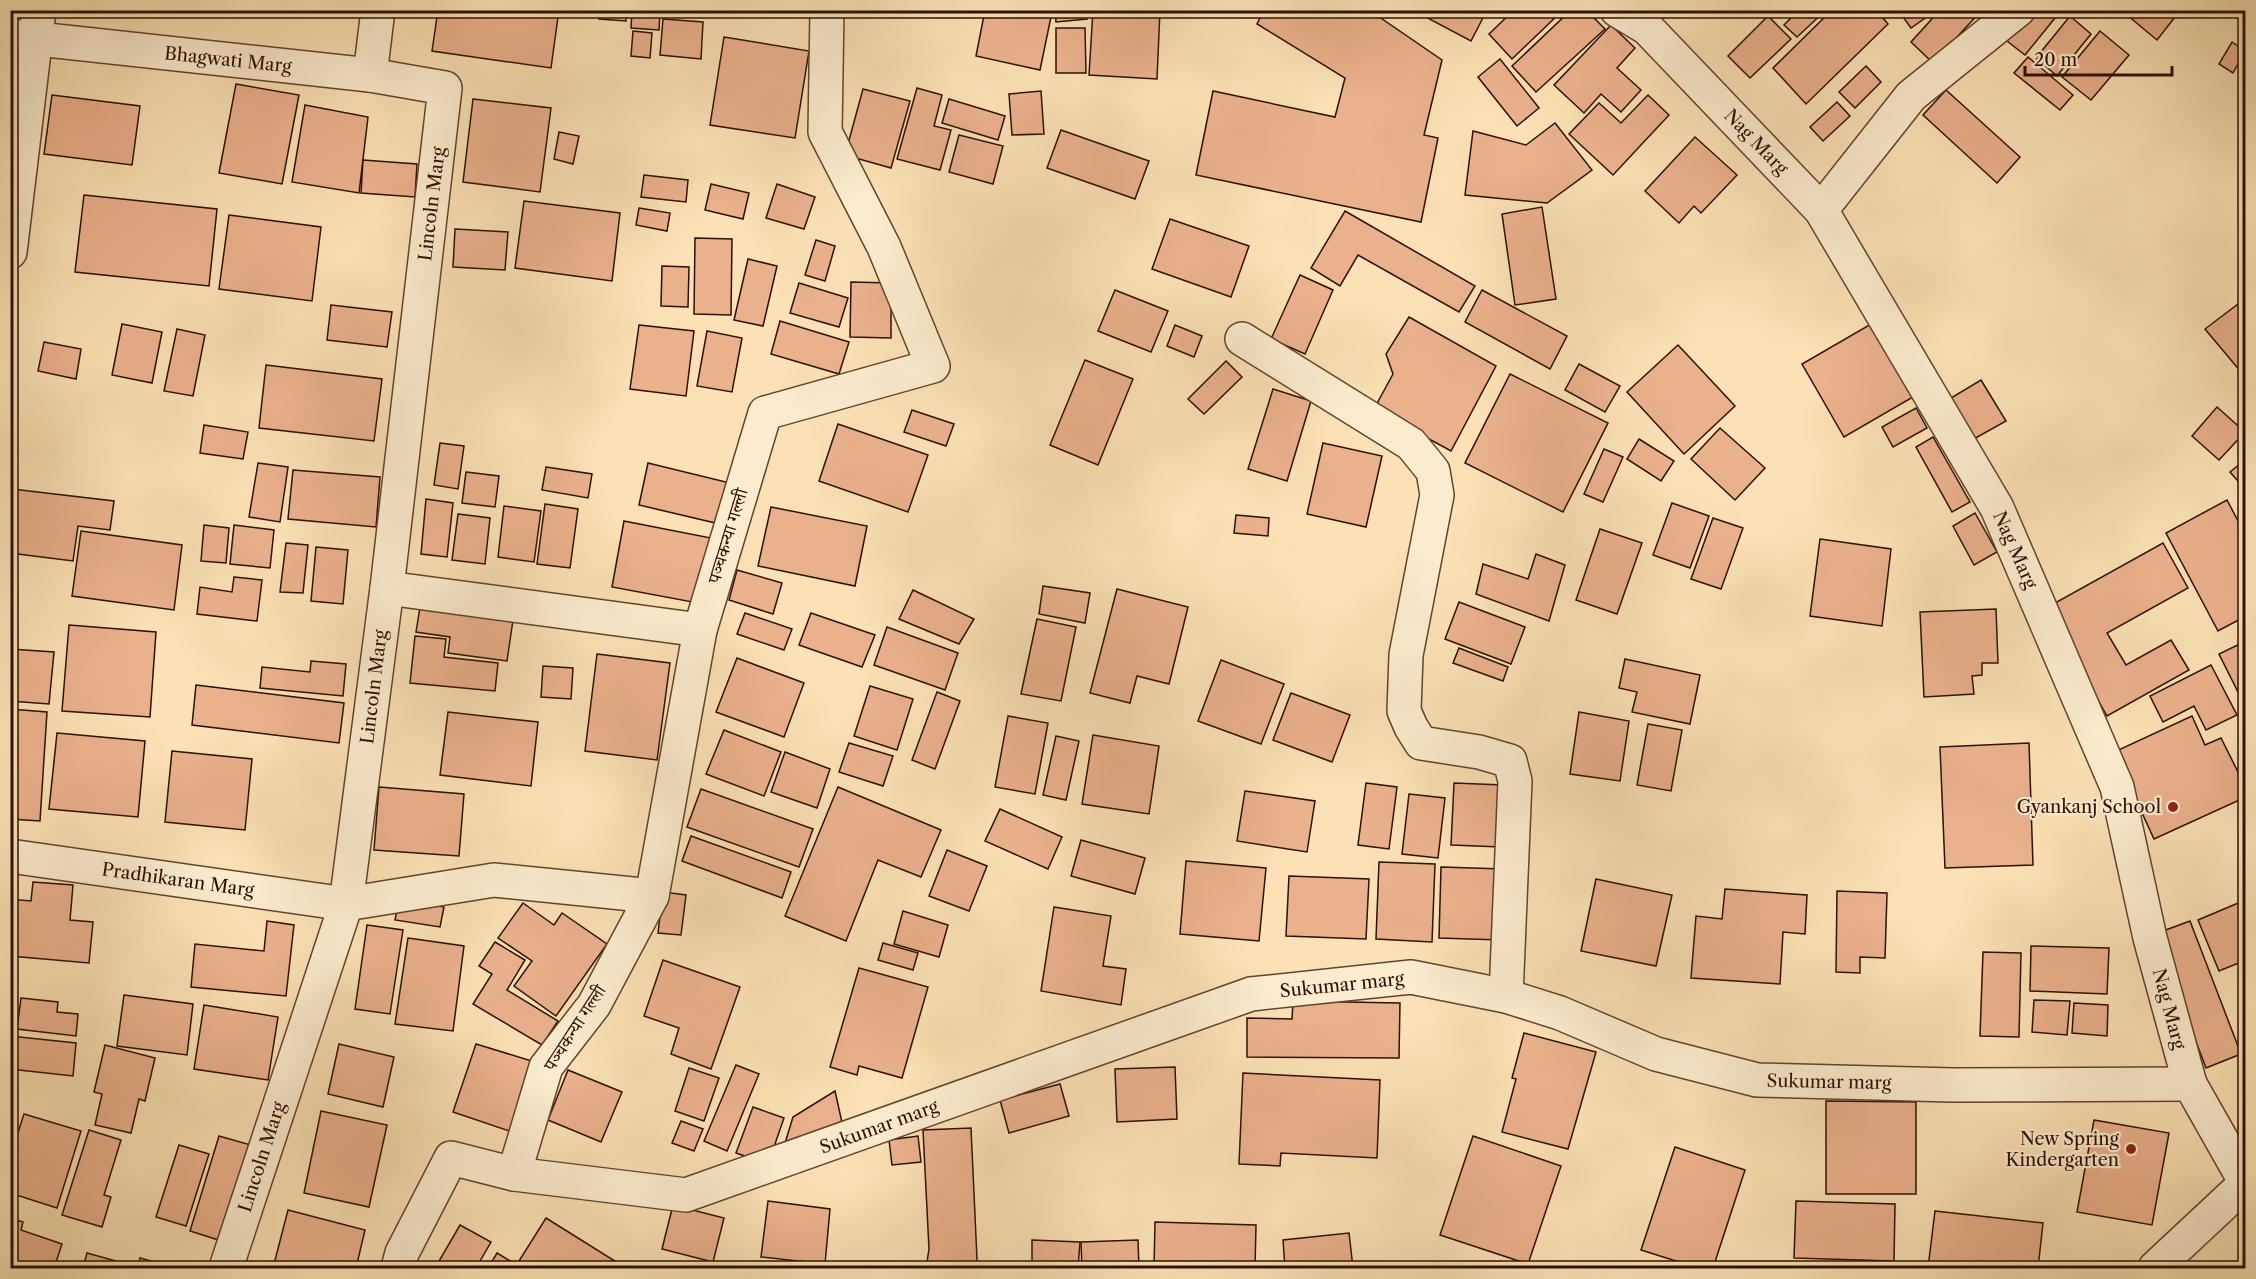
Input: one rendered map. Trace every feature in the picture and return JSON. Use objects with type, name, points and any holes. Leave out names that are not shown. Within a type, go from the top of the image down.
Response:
[{"type":"street","points":[[370,75],[378,10]]},
{"type":"street","name":"पञ्चकन्या गल्ली","points":[[514,1174],[546,1067],[594,1005],[652,896],[700,630],[765,413],[933,366],[884,247],[825,132],[827,10]]},
{"type":"street","name":"Nag Marg","points":[[1617,10],[1647,28],[1821,210],[1997,507],[2117,787],[2150,938],[2190,1084],[2246,1183]]},
{"type":"street","points":[[1821,210],[1911,96],[2018,10]]},
{"type":"street","points":[[10,252],[28,28]]},
{"type":"street","name":"Bhagwati Marg","points":[[28,28],[370,75],[445,88]]},
{"type":"street","name":"Lincoln Marg","points":[[226,1269],[346,904],[387,588],[445,88]]},
{"type":"street","points":[[1242,339],[1411,444],[1433,471],[1437,495],[1406,655],[1404,711],[1421,743],[1479,752],[1510,760],[1515,781],[1506,996]]},
{"type":"street","points":[[387,588],[700,630]]},
{"type":"street","name":"Pradhikaran Marg","points":[[10,856],[346,904],[494,880],[652,896]]},
{"type":"street","name":"Sukumar marg","points":[[398,1269],[402,1253],[451,1158],[514,1174],[686,1196],[1251,994],[1411,977],[1506,996],[1560,1013],[1656,1054],[1756,1080],[1953,1084],[2190,1084]]},
{"type":"street","points":[[2155,1269],[2246,1183]]},
{"type":"building","points":[[438,10],[510,10],[558,17],[551,68],[432,51]]},
{"type":"building","points":[[600,10],[626,10],[626,21],[599,19]]},
{"type":"building","points":[[632,10],[660,10],[659,30],[631,28]]},
{"type":"building","points":[[985,10],[1052,12],[1040,70],[976,56]]},
{"type":"building","points":[[1055,10],[1086,10],[1087,19],[1056,22]]},
{"type":"building","points":[[1093,10],[1160,10],[1157,79],[1089,75]]},
{"type":"building","points":[[1264,10],[1369,10],[1442,60],[1424,135],[1438,138],[1421,222],[1196,175],[1213,91],[1335,117],[1345,78],[1257,24]]},
{"type":"building","points":[[1419,10],[1487,10],[1471,41],[1418,13]]},
{"type":"building","points":[[1514,10],[1563,10],[1512,59],[1489,34]]},
{"type":"building","points":[[1571,10],[1586,10],[1605,29],[1536,92],[1512,66]]},
{"type":"building","points":[[1799,10],[1825,11],[1797,37],[1784,25]]},
{"type":"building","points":[[1832,10],[1876,10],[1888,24],[1806,104],[1773,68]]},
{"type":"building","points":[[1898,10],[1924,10],[1928,16],[1911,28]]},
{"type":"building","points":[[1940,10],[1982,10],[1933,63],[1911,42]]},
{"type":"building","points":[[2032,10],[2046,10],[2055,18],[2025,55],[2007,41]]},
{"type":"building","points":[[2121,10],[2167,10],[2175,17],[2157,40]]},
{"type":"building","points":[[1768,16],[1791,39],[1750,78],[1728,56]]},
{"type":"building","points":[[2070,16],[2091,34],[2057,76],[2036,58]]},
{"type":"building","points":[[663,19],[703,22],[701,59],[660,55]]},
{"type":"building","points":[[1611,25],[1635,48],[1617,68],[1641,90],[1621,112],[1601,94],[1584,113],[1554,85]]},
{"type":"building","points":[[1056,28],[1085,28],[1086,73],[1056,73]]},
{"type":"building","points":[[633,31],[652,33],[650,58],[631,56]]},
{"type":"building","points":[[2100,31],[2129,55],[2091,100],[2062,77]]},
{"type":"building","points":[[724,37],[809,51],[795,138],[710,125]]},
{"type":"building","points":[[2232,42],[2245,51],[2233,73],[2219,64]]},
{"type":"building","points":[[2028,57],[2073,95],[2060,110],[2014,73]]},
{"type":"building","points":[[1500,59],[1539,108],[1517,126],[1478,77]]},
{"type":"building","points":[[1866,66],[1881,82],[1855,108],[1839,92]]},
{"type":"building","points":[[236,84],[299,95],[282,184],[219,173]]},
{"type":"building","points":[[917,88],[942,95],[934,126],[951,130],[940,170],[897,159]]},
{"type":"building","points":[[863,89],[910,101],[891,168],[845,155]]},
{"type":"building","points":[[1946,90],[2020,157],[1997,183],[1923,115]]},
{"type":"building","points":[[1041,91],[1044,134],[1012,135],[1009,94]]},
{"type":"building","points":[[52,95],[140,106],[132,165],[44,154]]},
{"type":"building","points":[[1648,95],[1669,115],[1613,175],[1569,134],[1599,103],[1621,123]]},
{"type":"building","points":[[473,99],[551,108],[540,192],[463,182]]},
{"type":"building","points":[[949,99],[1005,116],[998,140],[942,123]]},
{"type":"building","points":[[1837,102],[1850,116],[1823,141],[1810,127]]},
{"type":"building","points":[[305,105],[368,117],[359,193],[292,182]]},
{"type":"building","points":[[1555,123],[1592,170],[1547,203],[1465,195],[1473,131],[1526,145]]},
{"type":"building","points":[[1061,130],[1149,161],[1135,199],[1047,168]]},
{"type":"building","points":[[559,132],[579,136],[573,164],[554,159]]},
{"type":"building","points":[[959,135],[1003,146],[993,184],[949,172]]},
{"type":"building","points":[[1695,137],[1737,175],[1701,213],[1694,206],[1679,223],[1645,191]]},
{"type":"building","points":[[363,160],[417,164],[415,197],[361,193]]},
{"type":"building","points":[[644,175],[688,180],[686,202],[641,197]]},
{"type":"building","points":[[711,184],[749,193],[743,219],[705,210]]},
{"type":"building","points":[[777,184],[815,197],[804,229],[766,218]]},
{"type":"building","points":[[84,195],[217,209],[209,286],[75,272]]},
{"type":"building","points":[[524,201],[620,213],[612,281],[515,268]]},
{"type":"building","points":[[1542,207],[1556,299],[1515,305],[1502,214]]},
{"type":"building","points":[[639,208],[670,213],[667,231],[636,225]]},
{"type":"building","points":[[1345,211],[1475,286],[1459,312],[1358,255],[1340,286],[1311,268]]},
{"type":"building","points":[[229,215],[321,227],[312,301],[219,289]]},
{"type":"building","points":[[1170,219],[1249,246],[1231,297],[1152,269]]},
{"type":"building","points":[[455,229],[508,232],[505,270],[453,267]]},
{"type":"building","points":[[695,238],[732,239],[731,315],[694,314]]},
{"type":"building","points":[[816,240],[835,246],[825,281],[805,275]]},
{"type":"building","points":[[748,259],[777,266],[763,326],[734,320]]},
{"type":"building","points":[[662,266],[689,267],[688,307],[661,306]]},
{"type":"building","points":[[1300,275],[1333,290],[1305,354],[1271,339]]},
{"type":"building","points":[[851,282],[891,283],[891,338],[850,337]]},
{"type":"building","points":[[799,283],[848,298],[839,327],[790,313]]},
{"type":"building","points":[[1115,290],[1168,311],[1151,352],[1098,331]]},
{"type":"building","points":[[1482,290],[1567,336],[1550,369],[1465,322]]},
{"type":"building","points":[[2246,298],[2246,378],[2205,329]]},
{"type":"building","points":[[331,305],[392,312],[387,347],[327,340]]},
{"type":"building","points":[[1409,317],[1496,366],[1451,451],[1374,409],[1393,374],[1386,354]]},
{"type":"building","points":[[780,321],[849,342],[839,374],[771,354]]},
{"type":"building","points":[[122,324],[162,332],[152,383],[112,375]]},
{"type":"building","points":[[1871,324],[1913,397],[1844,437],[1802,364]]},
{"type":"building","points":[[639,325],[694,331],[686,396],[630,389]]},
{"type":"building","points":[[1175,325],[1202,336],[1194,357],[1167,346]]},
{"type":"building","points":[[177,329],[205,335],[193,396],[164,391]]},
{"type":"building","points":[[707,331],[742,338],[732,392],[697,386]]},
{"type":"building","points":[[44,342],[81,349],[76,379],[38,371]]},
{"type":"building","points":[[1678,345],[1735,406],[1684,454],[1627,392]]},
{"type":"building","points":[[1085,360],[1133,379],[1098,465],[1050,445]]},
{"type":"building","points":[[1226,361],[1242,377],[1204,414],[1188,399]]},
{"type":"building","points":[[1579,364],[1620,386],[1605,412],[1565,390]]},
{"type":"building","points":[[266,365],[382,379],[374,441],[259,428]]},
{"type":"building","points":[[1510,374],[1608,423],[1563,512],[1465,463]]},
{"type":"building","points":[[1981,380],[2006,421],[1974,439],[1951,398]]},
{"type":"building","points":[[1273,389],[1311,401],[1287,481],[1248,469]]},
{"type":"building","points":[[2217,407],[2245,432],[2219,460],[2192,436]]},
{"type":"building","points":[[1916,408],[1927,428],[1893,447],[1882,427]]},
{"type":"building","points":[[912,410],[954,424],[946,446],[904,432]]},
{"type":"building","points":[[838,424],[928,455],[908,512],[819,481]]},
{"type":"building","points":[[204,425],[248,432],[243,459],[200,453]]},
{"type":"building","points":[[1720,428],[1765,468],[1735,500],[1691,459]]},
{"type":"building","points":[[1933,437],[1970,502],[1952,512],[1916,447]]},
{"type":"building","points":[[1639,439],[1674,461],[1661,481],[1627,459]]},
{"type":"building","points":[[440,443],[464,446],[458,489],[434,485]]},
{"type":"building","points":[[1323,443],[1382,456],[1366,527],[1307,514]]},
{"type":"building","points":[[1604,449],[1623,457],[1603,502],[1584,494]]},
{"type":"building","points":[[2246,459],[2246,490],[2230,472]]},
{"type":"building","points":[[258,463],[288,467],[280,522],[249,517]]},
{"type":"building","points":[[648,463],[734,484],[724,525],[639,505]]},
{"type":"building","points":[[546,467],[592,474],[588,498],[542,490]]},
{"type":"building","points":[[293,470],[380,477],[376,527],[288,519]]},
{"type":"building","points":[[466,472],[499,476],[495,507],[462,503]]},
{"type":"building","points":[[12,489],[114,501],[110,530],[78,526],[73,561],[10,553]]},
{"type":"building","points":[[426,499],[453,503],[447,557],[421,554]]},
{"type":"building","points":[[2227,500],[2246,536],[2246,616],[2218,631],[2166,533]]},
{"type":"building","points":[[1672,503],[1709,516],[1690,568],[1653,555]]},
{"type":"building","points":[[545,504],[578,509],[570,568],[537,564]]},
{"type":"building","points":[[504,506],[541,511],[534,562],[498,557]]},
{"type":"building","points":[[771,507],[867,526],[855,586],[758,566]]},
{"type":"building","points":[[1975,513],[1997,552],[1974,565],[1953,526]]},
{"type":"building","points":[[458,514],[490,518],[485,564],[452,560]]},
{"type":"building","points":[[1236,515],[1269,518],[1268,536],[1234,533]]},
{"type":"building","points":[[1713,518],[1743,528],[1721,589],[1691,579]]},
{"type":"building","points":[[624,521],[716,539],[703,604],[612,587]]},
{"type":"building","points":[[204,525],[229,528],[226,563],[201,561]]},
{"type":"building","points":[[234,525],[274,530],[270,568],[230,564]]},
{"type":"building","points":[[1600,529],[1642,543],[1617,614],[1576,600]]},
{"type":"building","points":[[81,531],[182,545],[174,610],[72,596]]},
{"type":"building","points":[[1820,539],[1891,549],[1882,626],[1810,616]]},
{"type":"building","points":[[286,543],[308,545],[303,593],[280,592]]},
{"type":"building","points":[[2163,543],[2188,588],[2107,633],[2126,665],[2171,640],[2189,670],[2107,716],[2046,608]]},
{"type":"building","points":[[316,547],[348,550],[343,604],[311,601]]},
{"type":"building","points":[[1536,554],[1565,565],[1549,621],[1476,594],[1483,564],[1528,579]]},
{"type":"building","points":[[737,570],[782,583],[773,614],[729,600]]},
{"type":"building","points":[[234,577],[262,580],[257,621],[197,614],[200,587],[232,592]]},
{"type":"building","points":[[1043,586],[1090,593],[1085,623],[1039,614]]},
{"type":"building","points":[[1117,589],[1188,607],[1169,684],[1137,676],[1130,703],[1090,693]]},
{"type":"building","points":[[913,590],[974,619],[959,644],[899,619]]},
{"type":"building","points":[[1459,602],[1525,627],[1511,664],[1445,639]]},
{"type":"building","points":[[420,607],[513,620],[507,661],[448,653],[450,637],[416,632]]},
{"type":"building","points":[[1996,609],[1998,663],[1982,663],[1982,675],[1972,676],[1974,694],[1924,697],[1920,612]]},
{"type":"building","points":[[745,613],[792,629],[784,650],[737,634]]},
{"type":"building","points":[[811,613],[875,635],[862,667],[799,645]]},
{"type":"building","points":[[1037,619],[1076,627],[1061,701],[1021,694]]},
{"type":"building","points":[[69,625],[156,632],[150,717],[62,711]]},
{"type":"building","points":[[887,627],[958,653],[945,690],[874,665]]},
{"type":"building","points":[[415,636],[446,639],[444,657],[498,663],[495,691],[410,683]]},
{"type":"building","points":[[2246,641],[2246,706],[2245,706],[2219,654]]},
{"type":"building","points":[[1459,648],[1508,667],[1503,681],[1453,663]]},
{"type":"building","points":[[10,649],[54,652],[49,704],[10,701]]},
{"type":"building","points":[[597,654],[670,663],[657,760],[585,751]]},
{"type":"building","points":[[737,658],[804,683],[784,737],[716,712]]},
{"type":"building","points":[[1625,659],[1700,675],[1690,724],[1632,712],[1637,692],[1619,688]]},
{"type":"building","points":[[1221,660],[1284,684],[1261,744],[1198,721]]},
{"type":"building","points":[[311,661],[346,664],[343,696],[260,688],[262,667],[310,672]]},
{"type":"building","points":[[2211,665],[2237,715],[2206,730],[2194,706],[2163,722],[2150,696]]},
{"type":"building","points":[[543,666],[573,668],[571,699],[541,697]]},
{"type":"building","points":[[196,685],[344,703],[339,743],[192,725]]},
{"type":"building","points":[[870,686],[913,699],[897,750],[854,736]]},
{"type":"building","points":[[937,692],[960,701],[935,769],[912,760]]},
{"type":"building","points":[[1291,693],[1350,715],[1332,762],[1273,740]]},
{"type":"building","points":[[10,709],[47,712],[40,821],[10,819]]},
{"type":"building","points":[[448,712],[538,722],[531,786],[440,775]]},
{"type":"building","points":[[1579,712],[1629,721],[1620,781],[1570,774]]},
{"type":"building","points":[[1008,716],[1048,723],[1035,794],[995,787]]},
{"type":"building","points":[[2192,716],[2205,745],[2221,738],[2246,788],[2246,797],[2154,839],[2114,752]]},
{"type":"building","points":[[1648,724],[1682,730],[1671,791],[1637,785]]},
{"type":"building","points":[[724,730],[781,752],[764,796],[706,774]]},
{"type":"building","points":[[57,733],[145,741],[138,817],[49,809]]},
{"type":"building","points":[[1093,735],[1159,746],[1149,814],[1082,804]]},
{"type":"building","points":[[1056,736],[1079,741],[1066,800],[1043,795]]},
{"type":"building","points":[[849,743],[893,756],[883,786],[839,772]]},
{"type":"building","points":[[2029,743],[2033,865],[1945,868],[1940,747]]},
{"type":"building","points":[[172,751],[252,759],[245,830],[165,822]]},
{"type":"building","points":[[785,752],[830,769],[817,808],[771,792]]},
{"type":"building","points":[[1366,783],[1397,787],[1389,849],[1358,845]]},
{"type":"building","points":[[1454,783],[1503,785],[1501,847],[1451,845]]},
{"type":"building","points":[[379,787],[464,794],[459,856],[374,850]]},
{"type":"building","points":[[838,787],[941,830],[921,877],[878,860],[846,941],[785,916]]},
{"type":"building","points":[[701,789],[813,829],[799,867],[687,827]]},
{"type":"building","points":[[1245,791],[1315,801],[1307,852],[1237,841]]},
{"type":"building","points":[[1409,794],[1445,798],[1438,858],[1402,854]]},
{"type":"building","points":[[1000,809],[1062,837],[1048,869],[985,841]]},
{"type":"building","points":[[691,836],[791,872],[782,898],[682,861]]},
{"type":"building","points":[[1081,840],[1145,858],[1135,894],[1071,876]]},
{"type":"building","points":[[947,850],[987,866],[969,911],[929,896]]},
{"type":"building","points":[[1186,861],[1266,868],[1259,941],[1180,934]]},
{"type":"building","points":[[1379,862],[1435,864],[1432,942],[1376,939]]},
{"type":"building","points":[[1441,867],[1503,869],[1501,940],[1439,938]]},
{"type":"building","points":[[1289,876],[1369,879],[1366,939],[1286,936]]},
{"type":"building","points":[[1596,879],[1672,895],[1656,966],[1581,951]]},
{"type":"building","points":[[33,882],[73,885],[70,920],[93,922],[89,963],[10,956],[10,899],[31,901]]},
{"type":"building","points":[[1725,889],[1807,895],[1805,934],[1783,932],[1780,984],[1691,978],[1696,916],[1722,919]]},
{"type":"building","points":[[1837,891],[1887,893],[1885,958],[1860,957],[1860,973],[1836,972]]},
{"type":"building","points":[[663,892],[686,895],[681,935],[658,933]]},
{"type":"building","points":[[399,899],[444,907],[440,927],[395,920]]},
{"type":"building","points":[[2243,901],[2246,908],[2246,960],[2219,971],[2198,920]]},
{"type":"building","points":[[523,903],[554,925],[562,913],[607,944],[556,1016],[514,986],[532,961],[498,938]]},
{"type":"building","points":[[1054,907],[1111,916],[1103,966],[1126,969],[1121,1005],[1041,991]]},
{"type":"building","points":[[903,911],[948,925],[939,957],[894,944]]},
{"type":"building","points":[[267,921],[294,925],[286,996],[191,987],[195,944],[264,951]]},
{"type":"building","points":[[2190,921],[2241,1054],[2206,1068],[2155,934]]},
{"type":"building","points":[[367,925],[403,930],[390,1014],[355,1009]]},
{"type":"building","points":[[408,938],[464,946],[453,1031],[395,1024]]},
{"type":"building","points":[[495,942],[525,960],[507,990],[558,1021],[542,1045],[473,1004],[492,974],[479,966]]},
{"type":"building","points":[[883,943],[918,953],[913,970],[878,960]]},
{"type":"building","points":[[2031,946],[2109,948],[2107,994],[2030,991]]},
{"type":"building","points":[[1983,952],[2021,953],[2019,1037],[1980,1036]]},
{"type":"building","points":[[663,960],[740,987],[711,1069],[671,1054],[679,1028],[644,1016]]},
{"type":"building","points":[[859,968],[928,987],[902,1078],[859,1066],[857,1075],[830,1067]]},
{"type":"building","points":[[124,995],[193,1004],[187,1055],[117,1046]]},
{"type":"building","points":[[21,998],[58,1002],[57,1012],[78,1014],[76,1036],[17,1029]]},
{"type":"building","points":[[2034,1000],[2070,1001],[2067,1035],[2032,1032]]},
{"type":"building","points":[[1293,1001],[1400,1003],[1399,1058],[1247,1057],[1247,1018],[1292,1019]]},
{"type":"building","points":[[2074,1003],[2108,1005],[2107,1036],[2072,1033]]},
{"type":"building","points":[[204,1005],[278,1017],[268,1080],[194,1069]]},
{"type":"building","points":[[1524,1033],[1596,1052],[1568,1149],[1502,1132],[1516,1079],[1512,1078]]},
{"type":"building","points":[[10,1036],[76,1043],[73,1076],[10,1069]]},
{"type":"building","points":[[339,1044],[394,1057],[383,1107],[328,1094]]},
{"type":"building","points":[[476,1044],[535,1062],[512,1132],[453,1112]]},
{"type":"building","points":[[105,1045],[155,1058],[145,1101],[139,1099],[131,1133],[95,1125],[102,1094],[94,1092]]},
{"type":"building","points":[[736,1065],[759,1074],[727,1151],[704,1141]]},
{"type":"building","points":[[1175,1067],[1177,1119],[1117,1122],[1115,1069]]},
{"type":"building","points":[[689,1068],[719,1078],[704,1121],[675,1111]]},
{"type":"building","points":[[568,1070],[622,1092],[601,1142],[548,1120]]},
{"type":"building","points":[[1243,1073],[1380,1080],[1377,1158],[1281,1153],[1280,1166],[1239,1164]]},
{"type":"building","points":[[1060,1084],[1069,1116],[1009,1133],[1000,1100]]},
{"type":"building","points":[[835,1091],[843,1127],[782,1153],[793,1117]]},
{"type":"building","points":[[1826,1101],[1916,1102],[1916,1194],[1826,1194]]},
{"type":"building","points":[[753,1107],[784,1118],[768,1164],[736,1153]]},
{"type":"building","points":[[321,1111],[387,1125],[369,1207],[304,1193]]},
{"type":"building","points":[[24,1114],[81,1131],[57,1208],[10,1193],[10,1147],[13,1148]]},
{"type":"building","points":[[2094,1120],[2169,1133],[2152,1225],[2077,1212]]},
{"type":"building","points":[[681,1121],[703,1129],[694,1151],[672,1143]]},
{"type":"building","points":[[971,1128],[977,1259],[975,1268],[926,1268],[929,1249],[923,1130]]},
{"type":"building","points":[[89,1130],[121,1140],[104,1195],[111,1197],[102,1227],[62,1215]]},
{"type":"building","points":[[219,1136],[258,1147],[228,1243],[190,1231]]},
{"type":"building","points":[[918,1136],[921,1162],[892,1165],[889,1140]]},
{"type":"building","points":[[1473,1136],[1561,1166],[1528,1264],[1440,1235]]},
{"type":"building","points":[[179,1145],[209,1154],[186,1226],[156,1217]]},
{"type":"building","points":[[1675,1147],[1745,1170],[1713,1268],[1698,1268],[1641,1250]]},
{"type":"building","points":[[768,1201],[830,1209],[825,1264],[761,1257]]},
{"type":"building","points":[[1796,1201],[1895,1204],[1894,1261],[1794,1258]]},
{"type":"building","points":[[673,1205],[724,1218],[713,1262],[662,1249]]},
{"type":"building","points":[[288,1210],[365,1230],[356,1268],[273,1268]]},
{"type":"building","points":[[1935,1211],[2043,1223],[2038,1268],[1928,1268]]},
{"type":"building","points":[[10,1218],[23,1222],[21,1230],[62,1244],[56,1262],[73,1268],[10,1268]]},
{"type":"building","points":[[546,1218],[626,1268],[531,1268],[519,1261]]},
{"type":"building","points":[[1155,1222],[1256,1225],[1255,1268],[1154,1268]]},
{"type":"building","points":[[460,1225],[491,1242],[476,1268],[435,1268]]},
{"type":"building","points":[[1349,1233],[1353,1268],[1285,1268],[1283,1240]]},
{"type":"building","points":[[1032,1240],[1080,1242],[1078,1268],[1032,1268]]},
{"type":"building","points":[[1138,1240],[1139,1268],[1082,1268],[1081,1242]]},
{"type":"building","points":[[87,1253],[134,1266],[133,1268],[83,1268]]},
{"type":"building","points":[[497,1253],[522,1268],[488,1268]]},
{"type":"building","points":[[140,1258],[155,1262],[154,1268],[138,1268]]},
{"type":"place","name":"Gyankanj School","points":[[2173,807]]},
{"type":"place","name":"New Spring Kindergarten","points":[[2131,1149]]}]
